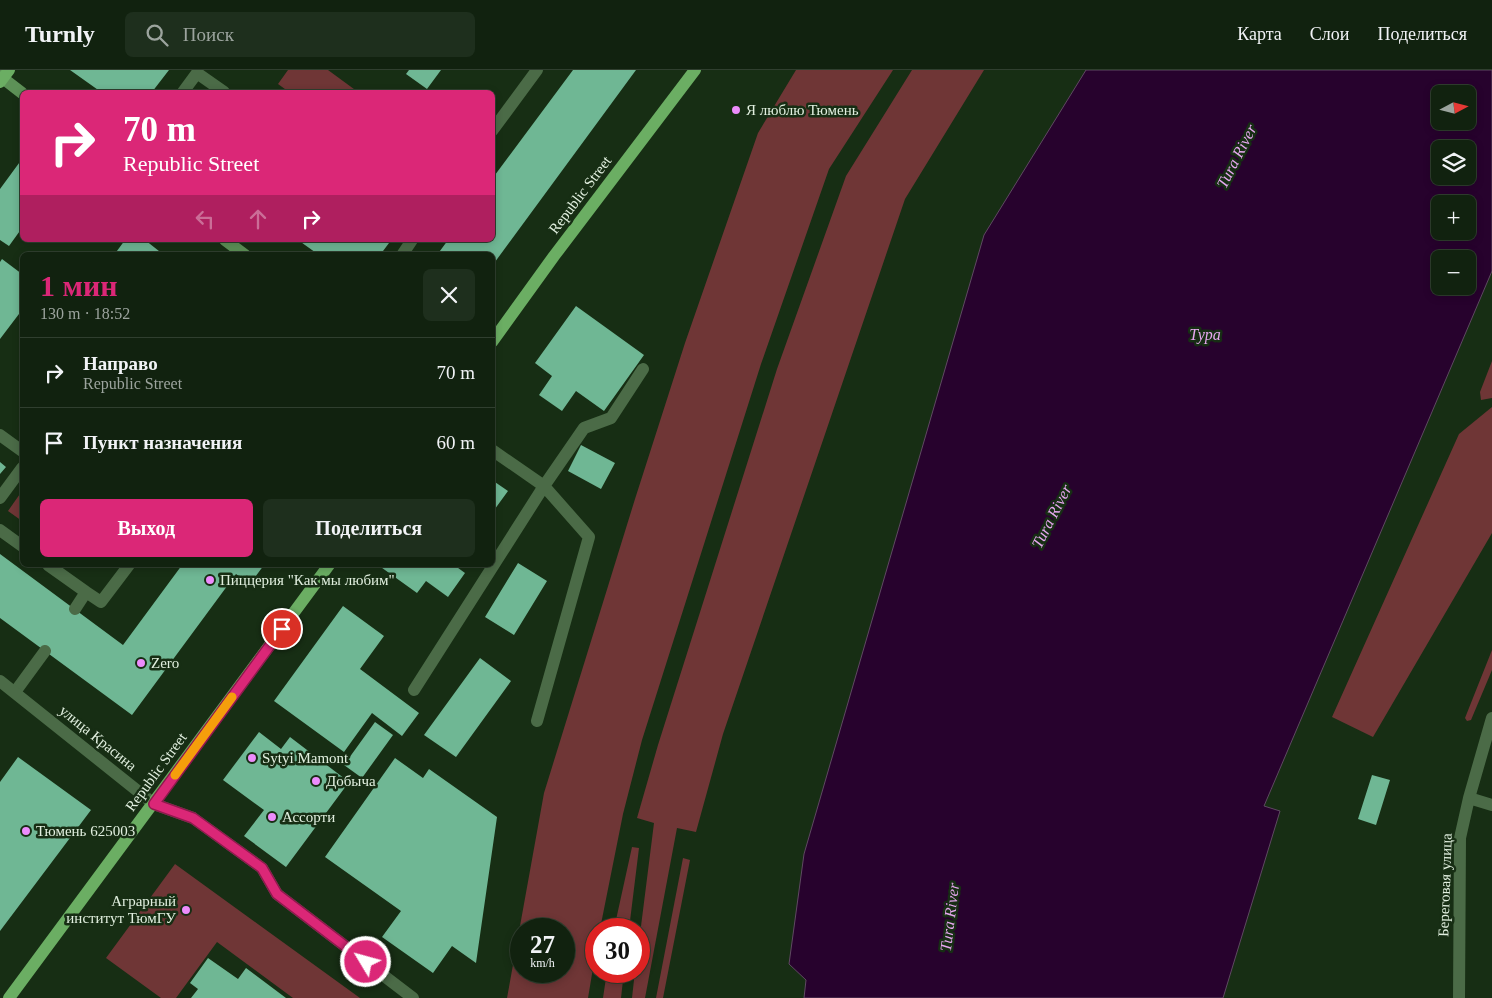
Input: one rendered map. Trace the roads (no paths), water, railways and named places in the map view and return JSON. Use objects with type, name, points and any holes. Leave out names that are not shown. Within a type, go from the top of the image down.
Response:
[{"type":"main road","name":"Republic Street","points":[[495,338],[554,256],[695,70]]},
{"type":"main road","name":"Republic Street","points":[[9,998],[328,567]]},
{"type":"street","points":[[495,127],[537,70]]},
{"type":"street","points":[[184,90],[198,71],[222,90]]},
{"type":"street","points":[[3,77],[20,91]]},
{"type":"street","points":[[228,242],[242,252]]},
{"type":"street","points":[[495,563],[584,428],[611,418],[643,370]]},
{"type":"street","points":[[0,435],[20,450]]},
{"type":"street","points":[[495,452],[544,486],[589,537],[537,721]]},
{"type":"street","points":[[0,498],[20,471]]},
{"type":"street","points":[[0,530],[20,545]]},
{"type":"street","points":[[51,567],[101,602],[127,567]]},
{"type":"street","points":[[414,690],[492,567]]},
{"type":"street","points":[[75,609],[86,592]]},
{"type":"street","points":[[15,692],[45,651]]},
{"type":"street","name":"улица Красина","points":[[0,680],[154,804],[193,818],[262,868],[277,894],[411,997]]},
{"type":"street","name":"Береговая улица","points":[[1459,998],[1460,838],[1469,798],[1492,718]]},
{"type":"street","points":[[1469,798],[1492,805]]},
{"type":"water","name":"Тура","points":[[1086,70],[1492,70],[1492,271],[1264,806],[1280,811],[1223,998],[804,998],[806,980],[789,964],[804,854],[984,235]]},
{"type":"place","name":"Я люблю Тюмень","points":[[736,110]]},
{"type":"place","name":"Пиццерия \"Как мы любим\"","points":[[210,580]]},
{"type":"place","name":"Zero","points":[[141,663]]},
{"type":"place","name":"Sytyi Mamont","points":[[252,758]]},
{"type":"place","name":"Добыча","points":[[316,781]]},
{"type":"place","name":"Ассорти","points":[[272,817]]},
{"type":"place","name":"Тюмень 625003","points":[[26,831]]},
{"type":"place","name":"Аграрный институт ТюмГУ","points":[[186,910]]},
{"type":"water label","name":"Tura River","points":[[1236,156]]},
{"type":"water label","name":"Tura River","points":[[1051,516]]},
{"type":"water label","name":"Tura River","points":[[949,917]]}]
